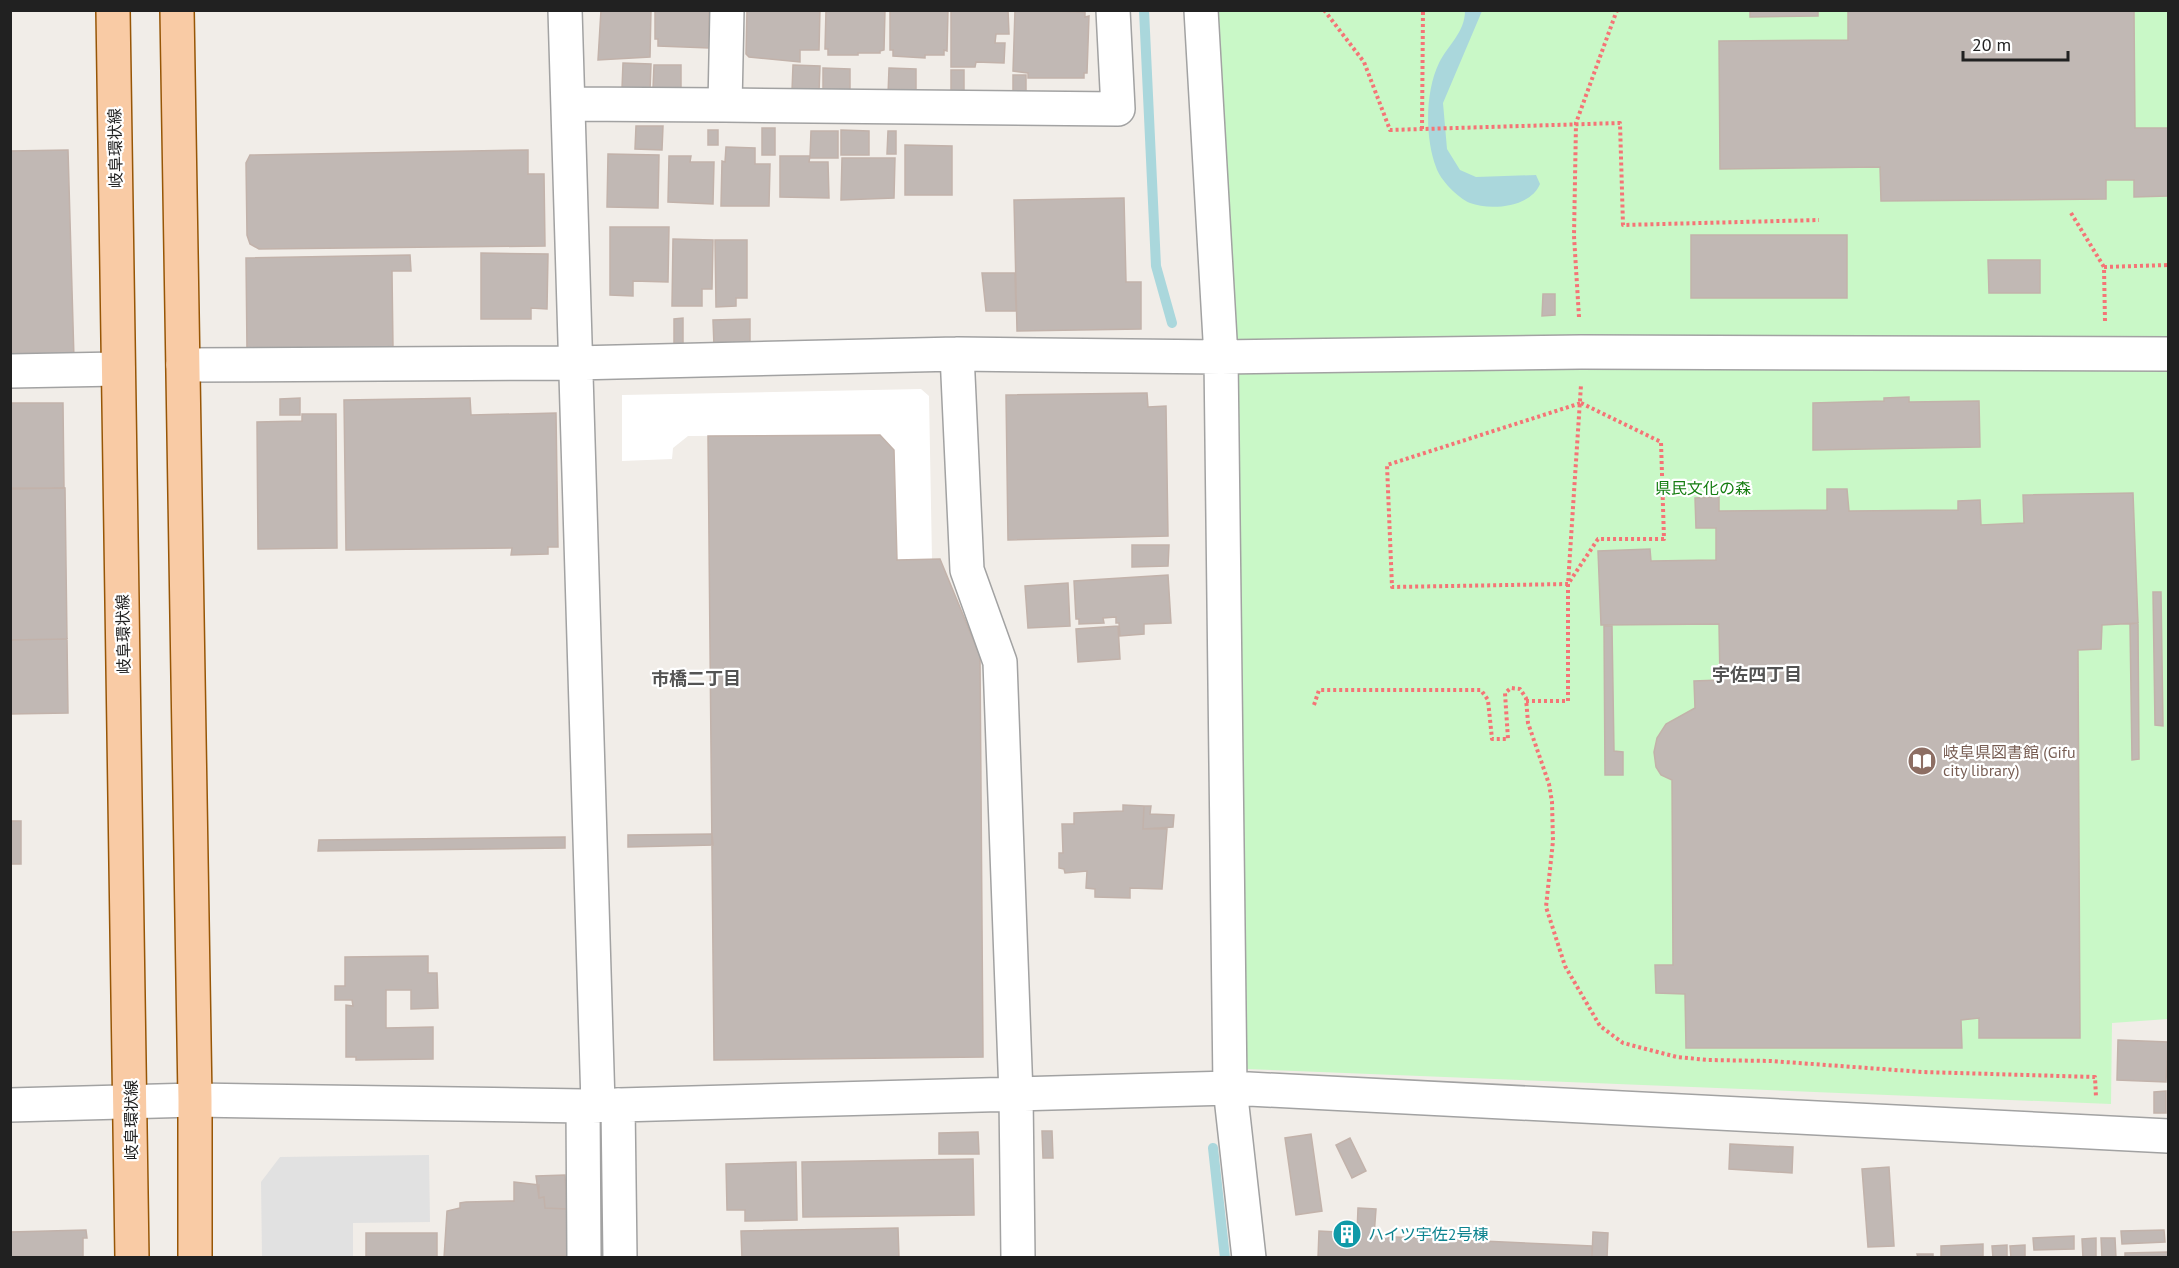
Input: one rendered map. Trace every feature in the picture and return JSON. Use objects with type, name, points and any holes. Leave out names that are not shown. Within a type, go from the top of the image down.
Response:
[{"type":"main road","name":"岐阜環状線","points":[[113,10],[132,1257]]},
{"type":"main road","points":[[177,10],[195,1100],[195,1257]]},
{"type":"street","points":[[565,10],[600,1105],[620,1257]]},
{"type":"street","points":[[725,105],[727,10]]},
{"type":"street","points":[[568,104],[1118,109],[1113,10]]},
{"type":"street","points":[[1201,10],[1221,357],[1230,1088],[1249,1257]]},
{"type":"street","points":[[183,364],[575,363],[957,354],[1221,357],[1581,352],[2169,354]]},
{"type":"street","points":[[957,354],[966,570],[1000,662],[1016,1095],[1018,1257]]},
{"type":"street","points":[[10,371],[118,369]]},
{"type":"street","points":[[10,1105],[195,1100],[600,1105],[1230,1088],[2169,1136]]},
{"type":"street","points":[[585,1257],[600,1105]]},
{"type":"path","points":[[1324,10],[1364,62],[1390,130],[1620,123],[1623,225],[1819,220]]},
{"type":"path","points":[[1422,129],[1423,10]]},
{"type":"path","points":[[1526,701],[1568,701],[1569,584],[1581,403],[1581,352],[1574,236],[1576,123],[1617,10]]},
{"type":"path","points":[[2071,213],[2104,267],[2106,353]]},
{"type":"path","points":[[2104,267],[2169,265]]},
{"type":"path","points":[[1581,403],[1661,442],[1664,539],[1598,539],[1569,584],[1392,587],[1387,465],[1581,403]]},
{"type":"path","points":[[1314,705],[1319,690],[1481,690],[1488,700],[1492,739],[1508,739],[1505,693],[1511,688],[1520,689],[1526,701],[1528,723],[1549,784],[1552,802],[1553,841],[1546,907],[1565,966],[1600,1026],[1623,1043],[1677,1057],[1708,1060],[1771,1061],[1923,1072],[2095,1077],[2098,1132]]},
{"type":"green space","name":"県民文化の森","points":[[1218,11],[2168,11],[2168,1019],[2112,1023],[2111,1104],[1247,1069],[1235,341]]},
{"type":"shaded area","points":[[429,1155],[430,1222],[353,1223],[353,1257],[262,1257],[261,1182],[280,1157]]},
{"type":"water","points":[[1465,11],[1482,11],[1443,103],[1447,149],[1460,170],[1476,177],[1536,175],[1540,184],[1535,192],[1528,198],[1510,205],[1489,207],[1465,201],[1441,177],[1432,155],[1428,129],[1431,87],[1439,63],[1462,25]]},
{"type":"pier","points":[[921,389],[929,396],[932,560],[897,560],[880,435],[688,436],[673,448],[672,459],[622,461],[622,395]]},
{"type":"building","points":[[601,10],[651,10],[650,57],[598,60]]},
{"type":"building","points":[[655,10],[709,10],[709,48],[658,46],[658,39],[655,39]]},
{"type":"building","points":[[747,10],[820,10],[819,50],[800,50],[800,62],[749,57],[746,54]]},
{"type":"building","points":[[826,10],[885,10],[884,50],[880,53],[858,53],[858,55],[828,55],[828,49],[825,49]]},
{"type":"building","points":[[890,10],[948,10],[947,51],[944,50],[944,55],[925,55],[925,58],[893,56],[893,50],[890,50]]},
{"type":"building","points":[[951,10],[1008,10],[1009,34],[996,34],[995,43],[1005,43],[1004,63],[976,62],[975,67],[951,67]]},
{"type":"building","points":[[1015,10],[1085,12],[1085,17],[1089,16],[1087,73],[1084,73],[1084,78],[1028,78],[1028,73],[1013,71]]},
{"type":"building","points":[[1750,10],[1818,10],[1818,16],[1750,17]]},
{"type":"building","points":[[1848,10],[2134,10],[2135,128],[2168,128],[2168,196],[2134,197],[2134,180],[2106,180],[2106,199],[1881,201],[1880,167],[1720,169],[1719,41],[1848,40]]},
{"type":"building","points":[[623,63],[651,64],[650,90],[622,89]]},
{"type":"building","points":[[654,65],[681,65],[681,90],[653,89]]},
{"type":"building","points":[[793,65],[820,66],[819,92],[792,91]]},
{"type":"building","points":[[823,68],[850,69],[850,94],[823,93]]},
{"type":"building","points":[[889,68],[916,69],[916,95],[888,95]]},
{"type":"building","points":[[951,70],[964,70],[964,96],[951,96]]},
{"type":"building","points":[[1013,75],[1026,75],[1026,97],[1013,97]]},
{"type":"building","points":[[636,126],[663,126],[662,150],[635,149]]},
{"type":"building","points":[[762,128],[775,128],[775,155],[762,155]]},
{"type":"building","points":[[708,130],[718,130],[718,145],[708,145]]},
{"type":"building","points":[[841,130],[869,131],[869,155],[841,155]]},
{"type":"building","points":[[811,131],[838,131],[838,158],[810,158]]},
{"type":"building","points":[[888,131],[896,131],[896,154],[887,154]]},
{"type":"building","points":[[905,145],[952,146],[952,195],[905,195]]},
{"type":"building","points":[[726,147],[755,148],[755,164],[770,164],[769,206],[721,206],[722,161],[725,162]]},
{"type":"building","points":[[68,150],[74,359],[10,361],[10,151]]},
{"type":"building","points":[[528,150],[528,174],[544,174],[545,246],[259,249],[250,244],[247,235],[246,163],[250,155]]},
{"type":"building","points":[[608,154],[659,155],[658,208],[607,207]]},
{"type":"building","points":[[669,156],[691,156],[690,162],[714,162],[713,204],[668,202]]},
{"type":"building","points":[[780,156],[810,156],[809,162],[828,162],[829,198],[780,197]]},
{"type":"building","points":[[842,158],[895,158],[894,198],[841,200]]},
{"type":"building","points":[[1124,198],[1126,282],[1141,282],[1141,329],[1017,331],[1014,200]]},
{"type":"building","points":[[610,227],[669,227],[668,282],[633,281],[633,296],[610,295]]},
{"type":"building","points":[[1691,235],[1847,235],[1847,298],[1691,298]]},
{"type":"building","points":[[673,239],[713,240],[712,289],[702,289],[702,306],[672,306]]},
{"type":"building","points":[[715,240],[747,240],[747,298],[736,298],[736,306],[716,307]]},
{"type":"building","points":[[481,253],[548,254],[547,309],[531,308],[531,319],[481,319]]},
{"type":"building","points":[[410,255],[411,271],[392,271],[393,348],[247,351],[246,258]]},
{"type":"building","points":[[1988,260],[2040,260],[2040,293],[1989,293]]},
{"type":"building","points":[[982,273],[1015,273],[1016,311],[986,311]]},
{"type":"building","points":[[1543,294],[1555,294],[1555,315],[1542,316]]},
{"type":"building","points":[[683,318],[683,345],[674,345],[674,319]]},
{"type":"building","points":[[750,319],[750,345],[714,346],[713,320]]},
{"type":"building","points":[[1147,393],[1148,407],[1166,406],[1168,536],[1008,540],[1006,395]]},
{"type":"building","points":[[1909,397],[1909,402],[1979,401],[1980,447],[1813,450],[1813,403],[1884,401],[1884,398]]},
{"type":"building","points":[[300,398],[300,415],[280,415],[280,399]]},
{"type":"building","points":[[470,398],[471,415],[556,413],[558,547],[548,547],[548,554],[511,555],[512,548],[346,550],[344,400]]},
{"type":"building","points":[[10,403],[63,403],[64,488],[10,488]]},
{"type":"building","points":[[302,414],[336,414],[337,548],[258,549],[257,422],[302,421]]},
{"type":"building","points":[[880,435],[894,450],[897,560],[940,559],[980,656],[983,1057],[714,1060],[708,436]]},
{"type":"building","points":[[65,488],[67,639],[10,640],[10,489]]},
{"type":"building","points":[[1827,489],[1847,489],[1849,511],[1958,510],[1958,501],[1980,500],[1981,525],[2024,523],[2023,495],[2133,493],[2138,623],[2102,625],[2101,649],[2078,650],[2080,1038],[1979,1038],[1979,1018],[1961,1020],[1962,1048],[1686,1048],[1685,994],[1656,993],[1655,965],[1673,965],[1672,780],[1661,775],[1656,767],[1654,752],[1657,738],[1666,724],[1695,708],[1694,681],[1720,680],[1719,624],[1601,625],[1598,551],[1650,549],[1651,561],[1716,560],[1716,528],[1696,528],[1695,498],[1719,497],[1719,511],[1827,510]]},
{"type":"building","points":[[1132,545],[1169,545],[1168,566],[1132,567]]},
{"type":"building","points":[[1168,575],[1171,623],[1144,624],[1144,634],[1120,636],[1116,617],[1103,618],[1104,623],[1079,624],[1079,619],[1076,619],[1074,581]]},
{"type":"building","points":[[1068,583],[1070,626],[1028,628],[1025,586]]},
{"type":"building","points":[[2153,592],[2161,592],[2163,726],[2155,725]]},
{"type":"building","points":[[2138,623],[2139,759],[2132,760],[2130,624]]},
{"type":"building","points":[[1118,626],[1120,659],[1078,662],[1076,629]]},
{"type":"building","points":[[1604,626],[1612,626],[1614,751],[1623,752],[1623,775],[1605,775]]},
{"type":"building","points":[[67,639],[68,713],[10,714],[10,640]]},
{"type":"building","points":[[1123,805],[1144,806],[1143,829],[1167,829],[1162,889],[1130,888],[1130,898],[1095,897],[1095,889],[1086,888],[1087,871],[1065,873],[1064,869],[1059,868],[1059,853],[1063,853],[1062,824],[1074,824],[1074,813],[1123,811]]},
{"type":"building","points":[[1144,806],[1151,806],[1150,814],[1174,815],[1173,827],[1143,829]]},
{"type":"building","points":[[10,821],[21,821],[21,864],[10,864]]},
{"type":"building","points":[[712,834],[713,845],[628,847],[628,835]]},
{"type":"building","points":[[565,837],[565,848],[318,851],[319,840]]},
{"type":"building","points":[[428,956],[428,973],[437,973],[438,1008],[411,1009],[411,990],[386,990],[386,1028],[433,1027],[433,1059],[356,1060],[356,1057],[346,1057],[346,1005],[353,1006],[352,1000],[335,1000],[335,986],[345,986],[345,957]]},
{"type":"building","points":[[2118,1040],[2168,1042],[2166,1082],[2117,1080]]},
{"type":"building","points":[[2166,1091],[2166,1113],[2154,1113],[2154,1092]]},
{"type":"building","points":[[1042,1131],[1052,1131],[1053,1158],[1043,1158]]},
{"type":"building","points":[[978,1132],[979,1154],[939,1154],[939,1133]]},
{"type":"building","points":[[1311,1134],[1322,1211],[1296,1215],[1285,1138]]},
{"type":"building","points":[[1350,1138],[1366,1171],[1352,1178],[1336,1145]]},
{"type":"building","points":[[1730,1144],[1793,1147],[1792,1173],[1729,1169]]},
{"type":"building","points":[[973,1159],[974,1215],[803,1217],[802,1162]]},
{"type":"building","points":[[796,1162],[797,1220],[745,1221],[745,1210],[727,1210],[726,1164]]},
{"type":"building","points":[[1889,1167],[1894,1246],[1868,1247],[1862,1169]]},
{"type":"building","points":[[565,1175],[567,1209],[545,1208],[544,1197],[539,1198],[536,1176]]},
{"type":"building","points":[[514,1182],[539,1185],[539,1198],[544,1197],[545,1208],[567,1209],[570,1256],[444,1258],[447,1211],[460,1208],[460,1203],[466,1202],[514,1201]]},
{"type":"building","name":"ハイツ宇佐2号棟","points":[[1358,1208],[1376,1209],[1374,1236],[1592,1246],[1592,1258],[1318,1258],[1319,1231],[1357,1233]]},
{"type":"building","points":[[898,1228],[899,1258],[742,1258],[741,1231]]},
{"type":"building","points":[[86,1230],[87,1238],[83,1238],[83,1258],[10,1258],[10,1232]]},
{"type":"building","points":[[2164,1230],[2165,1242],[2122,1244],[2121,1231]]},
{"type":"building","points":[[1593,1232],[1608,1233],[1607,1258],[1592,1258]]},
{"type":"building","points":[[366,1233],[437,1233],[437,1258],[366,1258]]},
{"type":"building","points":[[2074,1236],[2074,1249],[2034,1250],[2033,1238]]},
{"type":"building","points":[[2096,1238],[2096,1258],[2083,1258],[2082,1239]]},
{"type":"building","points":[[2101,1238],[2115,1238],[2116,1258],[2102,1258]]},
{"type":"building","points":[[1983,1244],[1983,1256],[1941,1258],[1941,1246]]},
{"type":"building","points":[[2007,1245],[2007,1258],[1993,1258],[1992,1246]]},
{"type":"building","points":[[2025,1245],[2025,1258],[2011,1258],[2010,1246]]},
{"type":"building","points":[[2168,1252],[2168,1258],[2125,1258],[2125,1253]]},
{"type":"building","points":[[1917,1254],[1933,1254],[1933,1258],[1918,1258]]},
{"type":"waterway","points":[[1144,10],[1156,266],[1172,323]]},
{"type":"waterway","points":[[600,1128],[601,1258]]},
{"type":"waterway","points":[[1213,1148],[1225,1258]]},
{"type":"place","name":"岐阜県図書館 (Gifu city library)","points":[[1922,761]]},
{"type":"place","name":"ハイツ宇佐2号棟","points":[[1347,1234]]},
{"type":"district","name":"宇佐四丁目","points":[[1757,674]]},
{"type":"district","name":"市橋二丁目","points":[[696,678]]}]
